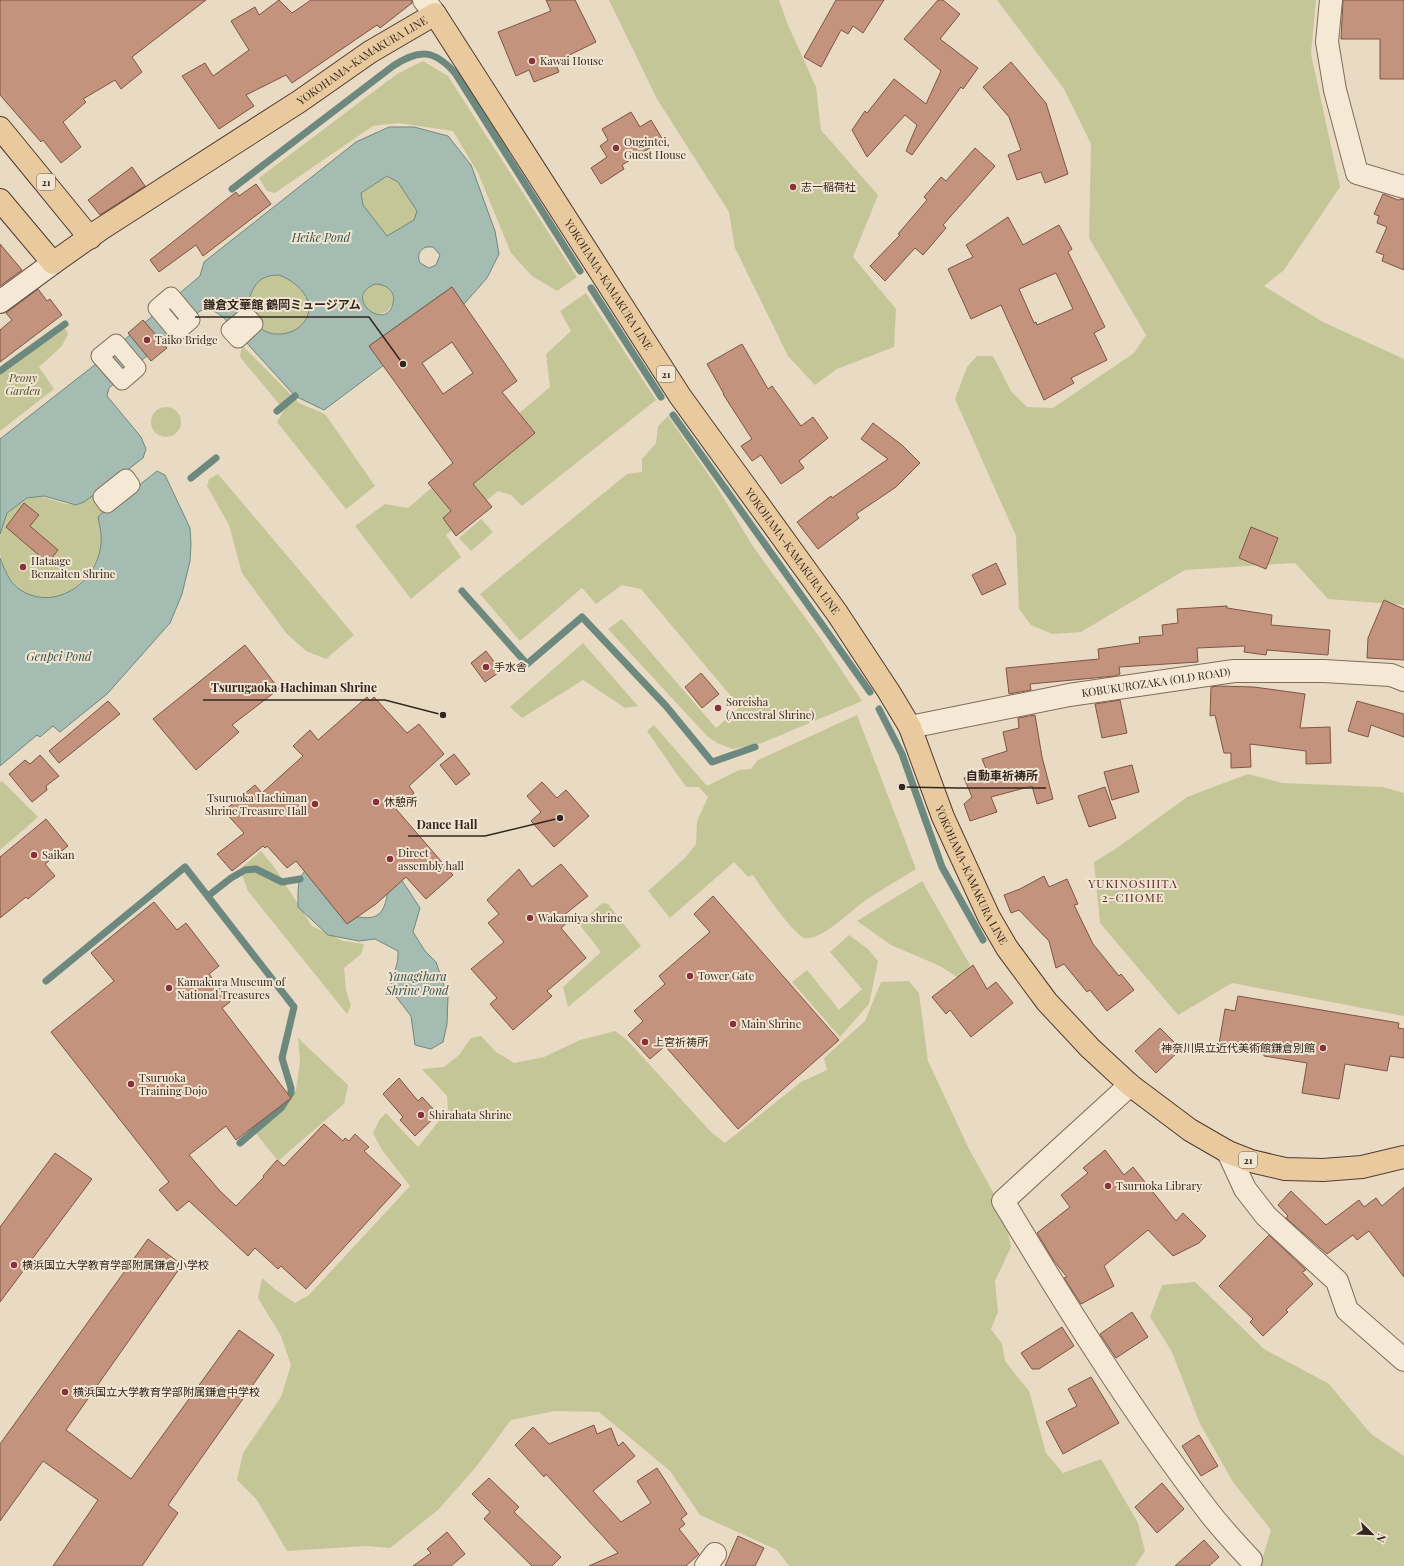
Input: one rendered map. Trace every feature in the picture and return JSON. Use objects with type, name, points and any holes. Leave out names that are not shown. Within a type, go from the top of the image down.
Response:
[{"type":"main road","name":"YOKOHAMA-KAMAKURA LINE","points":[[53,263],[370,52],[430,7],[680,396],[836,613],[910,727],[943,817],[986,910],[1007,948],[1048,1002],[1090,1048],[1124,1080]]},
{"type":"main road","name":"21","points":[[0,128],[90,238]]},
{"type":"main road","points":[[0,200],[53,263]]},
{"type":"main road","name":"21","points":[[1124,1080],[1190,1130],[1228,1152],[1251,1161],[1285,1169],[1323,1170],[1362,1167],[1404,1157]]},
{"type":"street","points":[[1331,0],[1327,42],[1335,90],[1356,173],[1404,187]]},
{"type":"street","points":[[0,302],[53,263]]},
{"type":"street","name":"KOBUKUROZAKA (OLD ROAD)","points":[[910,727],[1069,695],[1234,671],[1324,671],[1391,675],[1404,680]]},
{"type":"street","points":[[1124,1080],[1003,1201],[1063,1301],[1133,1406],[1206,1508],[1250,1560]]},
{"type":"street","points":[[1228,1152],[1245,1189],[1266,1216],[1337,1281],[1347,1310],[1404,1360]]},
{"type":"green space","points":[[609,0],[779,0],[788,25],[816,87],[821,130],[878,195],[853,257],[896,309],[894,347],[837,369],[815,385],[788,356],[735,248],[729,212],[657,99]]},
{"type":"green space","points":[[997,0],[1316,0],[1311,54],[1340,187],[1284,270],[1264,286],[1323,322],[1404,359],[1404,605],[1328,599],[1295,563],[1185,570],[1081,632],[1052,634],[1031,625],[1019,609],[1016,536],[955,399],[967,367],[977,356],[993,356],[1011,391],[1027,407],[1053,408],[1134,353],[1146,335],[1089,238],[1091,144],[1064,89]]},
{"type":"green space","points":[[423,61],[448,76],[577,277],[557,291],[532,276],[511,253],[478,173],[453,131],[398,123],[373,126],[275,193],[267,191],[259,178],[397,74]]},
{"type":"green space","points":[[387,176],[398,182],[418,211],[414,220],[387,236],[363,205],[361,193]]},
{"type":"green space","points":[[279,275],[288,279],[300,289],[308,301],[309,308],[308,315],[301,325],[284,334],[275,334],[263,329],[245,309],[253,289],[260,280],[265,277]]},
{"type":"green space","points":[[378,284],[389,288],[393,299],[389,310],[378,314],[367,310],[363,299],[367,288]]},
{"type":"green space","points":[[586,293],[656,400],[522,506],[511,495],[498,491],[446,535],[461,557],[411,599],[355,526],[385,504],[408,508],[550,387],[546,354],[571,331],[560,311]]},
{"type":"green space","name":"Peony Garden","points":[[60,329],[66,329],[68,334],[62,346],[39,367],[54,389],[0,431],[0,368],[43,337]]},
{"type":"green space","points":[[242,345],[299,403],[325,414],[375,486],[346,509],[277,422],[284,410],[240,357]]},
{"type":"green space","points":[[166,407],[172,408],[180,416],[180,428],[172,436],[166,437],[160,436],[152,428],[151,422],[152,416],[160,408]]},
{"type":"green space","points":[[668,416],[715,484],[754,548],[818,635],[862,701],[762,743],[733,749],[717,743],[708,737],[608,629],[622,619],[716,728],[740,707],[641,589],[622,585],[596,604],[582,588],[520,641],[480,594],[627,474],[642,472],[642,459],[656,443],[658,426]]},
{"type":"green space","points":[[218,474],[354,635],[326,659],[306,651],[286,633],[242,573],[229,525],[207,486],[209,479]]},
{"type":"green space","points":[[95,494],[112,504],[98,517],[102,543],[96,562],[87,575],[77,586],[64,594],[51,599],[38,599],[24,593],[9,577],[3,566],[0,553],[1,529],[7,512],[28,499],[36,497],[43,497],[62,503],[77,504],[82,503]]},
{"type":"green space","points":[[481,519],[493,532],[471,551],[459,538]]},
{"type":"green space","points":[[583,643],[638,706],[625,708],[583,680],[522,718],[510,707]]},
{"type":"green space","points":[[857,715],[916,869],[863,902],[829,929],[812,938],[805,938],[793,929],[753,875],[748,877],[734,862],[670,918],[648,891],[685,858],[696,844],[697,821],[708,797],[699,787],[686,787],[647,731],[654,725],[707,786],[739,770],[751,769],[758,760]]},
{"type":"green space","points":[[1248,774],[1282,783],[1383,787],[1404,793],[1404,1016],[1232,983],[1178,1015],[1100,923],[1094,862],[1117,848],[1187,797]]},
{"type":"green space","points":[[2,781],[38,817],[0,850],[0,782]]},
{"type":"green space","points":[[261,851],[275,868],[312,926],[343,941],[364,944],[361,954],[344,968],[346,990],[351,1006],[347,1014],[248,891],[240,869]]},
{"type":"green space","points":[[922,881],[970,965],[960,979],[940,966],[891,945],[857,921]]},
{"type":"green space","points":[[602,903],[608,904],[641,946],[568,1007],[563,987],[601,952],[579,924]]},
{"type":"green space","points":[[849,935],[868,949],[878,961],[869,1004],[840,1037],[792,982],[807,970],[839,1010],[862,989],[830,952]]},
{"type":"green space","points":[[909,981],[919,993],[928,1061],[969,1149],[1003,1210],[1011,1247],[995,1281],[998,1312],[991,1329],[1002,1344],[1005,1361],[1029,1391],[1046,1453],[1063,1473],[1101,1459],[1138,1523],[1145,1551],[1135,1566],[789,1566],[777,1550],[700,1515],[670,1471],[599,1412],[555,1411],[511,1420],[476,1467],[438,1510],[390,1548],[366,1546],[287,1551],[257,1500],[237,1480],[243,1453],[281,1397],[291,1365],[281,1336],[258,1298],[262,1278],[295,1303],[309,1295],[410,1186],[382,1150],[373,1133],[380,1119],[386,1113],[418,1147],[448,1110],[447,1096],[422,1069],[444,1067],[459,1055],[471,1038],[481,1036],[496,1052],[514,1063],[544,1057],[580,1040],[615,1031],[627,1040],[711,1132],[725,1143],[801,1082],[827,1070],[824,1058],[865,1021],[881,982]]},
{"type":"green space","points":[[298,1038],[348,1085],[344,1104],[278,1161],[255,1132],[296,1090],[300,1061]]},
{"type":"green space","points":[[1195,1282],[1264,1349],[1329,1384],[1371,1434],[1404,1456],[1404,1566],[1256,1566],[1262,1560],[1271,1530],[1233,1482],[1200,1424],[1172,1352],[1150,1317],[1162,1285]]},
{"type":"water","points":[[389,127],[414,127],[448,136],[471,165],[495,231],[499,254],[487,278],[464,304],[452,287],[369,346],[384,365],[324,410],[295,396],[224,318],[216,312],[210,310],[200,311],[109,388],[107,396],[141,437],[146,449],[143,458],[121,475],[132,491],[157,471],[165,475],[190,528],[190,561],[182,594],[170,623],[107,694],[60,732],[53,726],[40,737],[37,735],[0,766],[0,558],[12,583],[19,589],[32,596],[46,598],[59,596],[72,590],[83,582],[98,558],[101,544],[101,531],[98,517],[112,504],[95,494],[84,502],[76,505],[44,496],[27,498],[7,513],[0,534],[0,439],[92,367],[200,276],[204,262],[356,142]],"holes":[[[387,176],[398,182],[417,211],[414,220],[387,236],[363,205],[361,193]],[[426,247],[433,247],[440,255],[436,265],[429,268],[420,263],[419,254]],[[279,275],[288,279],[303,292],[308,301],[308,315],[305,320],[296,329],[284,334],[266,332],[257,324],[245,309],[256,284],[260,280]],[[375,284],[383,285],[389,289],[392,292],[394,299],[389,311],[383,315],[376,314],[369,310],[364,304],[363,297],[366,290]]]},
{"type":"water","name":"Yanagihara Shrine Pond","points":[[320,857],[349,915],[368,918],[379,914],[385,903],[389,884],[399,876],[420,908],[413,932],[425,951],[436,962],[448,997],[447,1024],[443,1042],[431,1049],[415,1045],[411,1016],[390,989],[398,957],[398,951],[375,939],[359,941],[328,935],[298,907],[298,889],[300,878],[303,873]]},
{"type":"building","points":[[0,0],[206,0],[132,57],[142,72],[121,89],[115,80],[83,99],[86,102],[63,122],[81,147],[61,163],[43,140],[41,142],[0,95]]},
{"type":"building","points":[[279,0],[292,13],[311,0],[412,0],[412,3],[380,28],[377,25],[292,83],[286,75],[246,95],[254,106],[219,129],[182,76],[205,63],[213,76],[249,50],[231,21],[255,7],[259,15]]},
{"type":"building","points":[[546,0],[575,0],[596,42],[555,62],[559,72],[534,82],[529,70],[516,76],[498,32],[551,11]]},
{"type":"building","points":[[836,0],[884,0],[863,33],[853,26],[848,34],[841,30],[821,67],[804,57]]},
{"type":"building","points":[[938,0],[943,0],[960,14],[940,39],[978,68],[963,89],[961,87],[912,155],[906,151],[917,125],[905,115],[867,157],[852,130],[865,111],[867,113],[894,79],[926,104],[941,71],[904,39]]},
{"type":"building","points":[[1343,0],[1404,0],[1404,79],[1380,79],[1380,39],[1341,39]]},
{"type":"building","points":[[1011,62],[1046,103],[1068,174],[1045,183],[1041,172],[1017,180],[1008,155],[1021,150],[1009,117],[983,87]]},
{"type":"building","name":"Ougintei, Guest House","points":[[631,112],[640,127],[651,120],[663,140],[622,165],[624,169],[601,184],[591,168],[607,157],[600,146],[608,140],[602,129]]},
{"type":"building","points":[[975,148],[995,166],[943,225],[946,228],[923,255],[915,248],[885,281],[870,266],[900,235],[898,234],[927,200],[924,197],[941,177],[946,181]]},
{"type":"building","points":[[132,167],[145,186],[100,215],[88,200]]},
{"type":"building","points":[[256,184],[271,204],[203,256],[196,245],[159,272],[150,260],[236,192],[239,196]]},
{"type":"building","points":[[1383,194],[1398,200],[1404,199],[1404,270],[1382,261],[1384,255],[1376,252],[1387,227],[1377,223],[1379,216],[1374,214]]},
{"type":"building","points":[[1008,217],[1023,245],[1059,225],[1072,249],[1068,252],[1105,327],[1094,333],[1107,360],[1071,378],[1074,383],[1044,400],[1001,305],[971,319],[948,269],[973,257],[966,245]],"holes":[[[1056,273],[1073,309],[1037,325],[1036,322],[1034,323],[1019,289]]]},
{"type":"building","points":[[0,244],[22,270],[0,286]]},
{"type":"building","points":[[452,287],[517,381],[502,392],[535,433],[473,484],[492,507],[456,536],[443,518],[451,511],[428,483],[453,463],[369,346]],"holes":[[[452,342],[473,373],[443,394],[422,363]]]},
{"type":"building","points":[[38,289],[47,301],[50,299],[62,315],[0,362],[0,330],[12,320],[6,313]]},
{"type":"building","name":"Taiko Bridge","points":[[143,320],[167,348],[151,361],[128,333]]},
{"type":"building","points":[[742,344],[768,389],[772,386],[801,426],[813,417],[828,438],[799,461],[804,468],[781,484],[761,455],[752,461],[741,446],[752,439],[723,394],[707,364]]},
{"type":"building","points":[[873,423],[902,445],[920,463],[896,487],[856,514],[859,518],[818,549],[797,522],[831,496],[832,498],[888,459],[861,439]]},
{"type":"building","points":[[24,503],[39,515],[30,526],[58,550],[48,563],[6,527]]},
{"type":"building","points":[[1251,527],[1278,538],[1266,569],[1239,558]]},
{"type":"building","points":[[996,563],[1006,584],[982,595],[972,575]]},
{"type":"building","points":[[1384,600],[1404,609],[1404,660],[1367,658],[1368,638]]},
{"type":"building","points":[[1227,606],[1227,608],[1272,615],[1271,625],[1330,630],[1328,655],[1267,650],[1266,655],[1244,652],[1245,646],[1197,648],[1198,662],[1119,667],[1120,674],[1115,676],[1030,684],[1031,690],[1009,694],[1006,668],[1099,659],[1098,649],[1140,643],[1139,637],[1163,635],[1162,625],[1178,623],[1177,609]]},
{"type":"building","points":[[245,645],[279,689],[232,725],[239,732],[196,770],[153,719]]},
{"type":"building","name":"手水舎","points":[[486,651],[501,671],[485,682],[471,663]]},
{"type":"building","points":[[701,673],[719,694],[702,708],[685,687]]},
{"type":"building","points":[[1211,687],[1254,687],[1305,694],[1300,728],[1330,727],[1331,763],[1306,764],[1306,751],[1250,744],[1251,767],[1231,768],[1231,753],[1224,753],[1215,715],[1210,716]]},
{"type":"building","points":[[367,697],[370,701],[374,697],[407,733],[419,724],[444,754],[409,786],[414,793],[396,809],[453,875],[426,899],[406,877],[376,904],[347,924],[296,861],[287,868],[267,846],[265,848],[263,846],[232,871],[217,854],[244,833],[224,811],[255,785],[262,793],[303,756],[293,746],[310,730],[318,740]]},
{"type":"building","points":[[1120,700],[1127,733],[1102,738],[1095,704]]},
{"type":"building","points":[[108,701],[120,714],[59,763],[49,751]]},
{"type":"building","points":[[1357,701],[1404,714],[1404,737],[1371,725],[1368,737],[1348,731]]},
{"type":"building","points":[[1035,715],[1042,757],[1053,799],[1037,804],[1032,786],[991,797],[997,812],[970,821],[964,804],[972,797],[964,778],[986,769],[982,759],[1007,751],[1003,732],[1019,728],[1018,718]]},
{"type":"building","points":[[454,754],[470,774],[456,785],[440,765]]},
{"type":"building","points":[[40,755],[59,776],[46,786],[47,790],[32,802],[9,774],[25,760],[30,764]]},
{"type":"building","points":[[1132,765],[1139,792],[1112,800],[1104,772]]},
{"type":"building","points":[[542,782],[557,798],[566,790],[589,816],[554,847],[531,821],[541,812],[527,796]]},
{"type":"building","points":[[1105,787],[1116,818],[1089,827],[1078,796]]},
{"type":"building","name":"Saikan","points":[[46,819],[68,846],[45,864],[55,876],[28,899],[26,897],[0,918],[0,857]]},
{"type":"building","points":[[561,864],[588,896],[564,915],[569,921],[561,928],[586,958],[547,991],[552,996],[513,1030],[490,1004],[497,998],[471,969],[504,942],[488,923],[499,914],[487,900],[519,869],[532,887]]},
{"type":"building","points":[[1044,876],[1049,887],[1067,879],[1078,904],[1074,905],[1093,944],[1119,976],[1121,974],[1134,990],[1107,1011],[1090,990],[1087,992],[1064,964],[1056,968],[1049,941],[1019,910],[1011,913],[1004,895],[1020,889]]},
{"type":"building","points":[[713,896],[839,1040],[738,1129],[665,1046],[650,1059],[628,1035],[643,1021],[634,1011],[665,984],[659,976],[710,932],[694,914]]},
{"type":"building","points":[[154,902],[177,930],[186,923],[219,966],[209,974],[230,1002],[222,1008],[291,1098],[236,1140],[226,1126],[189,1155],[220,1191],[236,1206],[264,1177],[263,1176],[277,1160],[284,1166],[324,1124],[343,1141],[345,1138],[349,1141],[355,1134],[369,1147],[364,1151],[401,1185],[306,1289],[281,1266],[278,1269],[255,1248],[248,1256],[189,1201],[177,1211],[159,1190],[169,1182],[51,1032],[114,981],[91,953]]},
{"type":"building","points":[[973,965],[987,989],[996,982],[1013,1003],[971,1037],[950,1010],[946,1014],[932,997]]},
{"type":"building","name":"神奈川県立近代美術館鎌倉別館","points":[[1238,996],[1399,1023],[1398,1028],[1404,1029],[1404,1058],[1390,1056],[1387,1071],[1345,1064],[1339,1099],[1302,1093],[1307,1063],[1264,1056],[1264,1052],[1219,1044],[1225,1009],[1235,1011]]},
{"type":"building","points":[[1160,1028],[1181,1049],[1156,1073],[1135,1051]]},
{"type":"building","points":[[399,1078],[418,1101],[422,1097],[438,1114],[415,1136],[400,1120],[403,1117],[383,1094]]},
{"type":"building","points":[[1105,1150],[1124,1175],[1133,1167],[1176,1221],[1183,1213],[1206,1236],[1199,1243],[1173,1256],[1148,1230],[1104,1266],[1114,1286],[1081,1304],[1064,1278],[1067,1277],[1054,1261],[1037,1233],[1070,1207],[1061,1195],[1088,1173],[1083,1168]]},
{"type":"building","name":"横浜国立大学教育学部附属鎌倉小学校","points":[[55,1153],[92,1179],[0,1302],[0,1227]]},
{"type":"building","points":[[1404,1187],[1404,1277],[1369,1231],[1357,1240],[1353,1235],[1327,1254],[1286,1218],[1288,1216],[1278,1205],[1291,1191],[1326,1225],[1359,1200],[1364,1207],[1376,1198],[1382,1206]]},
{"type":"building","points":[[1269,1235],[1306,1270],[1302,1272],[1313,1284],[1286,1310],[1288,1312],[1263,1336],[1250,1322],[1253,1319],[1219,1286]]},
{"type":"building","name":"横浜国立大学教育学部附属鎌倉中学校","points":[[148,1239],[182,1265],[66,1430],[131,1479],[239,1330],[274,1355],[168,1505],[178,1513],[142,1566],[53,1566],[98,1500],[43,1461],[0,1521],[0,1444]]},
{"type":"building","points":[[1132,1312],[1148,1337],[1116,1358],[1100,1334]]},
{"type":"building","points":[[1062,1327],[1074,1346],[1039,1369],[1032,1369],[1021,1353]]},
{"type":"building","points":[[1091,1377],[1119,1423],[1063,1454],[1046,1422],[1077,1406],[1068,1389]]},
{"type":"building","points":[[594,1425],[597,1434],[611,1428],[618,1446],[623,1442],[635,1456],[593,1491],[621,1522],[651,1503],[637,1481],[657,1468],[687,1514],[681,1519],[685,1524],[679,1529],[699,1554],[686,1566],[589,1566],[618,1553],[546,1474],[544,1477],[515,1445],[533,1427],[549,1444]]},
{"type":"building","points":[[1199,1435],[1218,1466],[1201,1476],[1182,1446]]},
{"type":"building","points":[[489,1478],[519,1507],[514,1512],[561,1557],[552,1566],[532,1566],[484,1519],[490,1512],[472,1494]]},
{"type":"building","points":[[1162,1483],[1184,1509],[1157,1533],[1135,1507]]},
{"type":"building","points":[[447,1532],[465,1554],[451,1566],[413,1566],[431,1553],[427,1549]]},
{"type":"building","points":[[738,1536],[764,1548],[755,1566],[725,1566]]},
{"type":"building","points":[[1204,1540],[1219,1557],[1209,1566],[1175,1566]]},
{"type":"waterway","points":[[232,189],[393,66],[402,60],[419,54],[426,54],[440,59],[455,73],[580,271]]},
{"type":"waterway","points":[[591,288],[661,397]]},
{"type":"waterway","points":[[0,371],[65,324]]},
{"type":"waterway","points":[[277,411],[295,396]]},
{"type":"waterway","points":[[673,415],[870,692]]},
{"type":"waterway","points":[[191,478],[216,458]]},
{"type":"waterway","points":[[462,591],[527,664],[582,617],[666,706],[712,762],[755,747]]},
{"type":"waterway","points":[[879,709],[902,754],[942,867],[983,940]]},
{"type":"waterway","points":[[46,981],[185,867],[294,1007],[282,1058],[291,1088],[291,1093],[281,1108],[240,1143]]},
{"type":"waterway","points":[[208,896],[231,878],[245,870],[256,869],[282,882],[300,879]]},
{"type":"place","name":"Kawai House","points":[[532,61]]},
{"type":"place","name":"Ougintei, Guest House","points":[[616,148]]},
{"type":"place","name":"志一稲荷社","points":[[793,187]]},
{"type":"place","name":"Taiko Bridge","points":[[147,340]]},
{"type":"place","name":"鎌倉文華館 鶴岡ミュージアム","points":[[403,364]]},
{"type":"place","name":"Hataage Benzaiten Shrine","points":[[23,567]]},
{"type":"place","name":"手水舎","points":[[486,667]]},
{"type":"place","name":"Soreisha (Ancestral Shrine)","points":[[718,708]]},
{"type":"place","name":"Tsurugaoka Hachiman Shrine","points":[[443,715]]},
{"type":"place","name":"自動車祈祷所","points":[[902,787]]},
{"type":"place","name":"休憩所","points":[[376,802]]},
{"type":"place","name":"Tsuruoka Hachiman Shrine Treasure Hall","points":[[315,804]]},
{"type":"place","name":"Dance Hall","points":[[560,818]]},
{"type":"place","name":"Saikan","points":[[34,855]]},
{"type":"place","name":"Direct assembly hall","points":[[390,859]]},
{"type":"place","name":"Wakamiya shrine","points":[[530,918]]},
{"type":"place","name":"Tower Gate","points":[[690,976]]},
{"type":"place","name":"Kamakura Museum of National Treasures","points":[[169,988]]},
{"type":"place","name":"Main Shrine","points":[[733,1024]]},
{"type":"place","name":"上宮祈祷所","points":[[645,1042]]},
{"type":"place","name":"神奈川県立近代美術館鎌倉別館","points":[[1323,1048]]},
{"type":"place","name":"Tsuruoka Training Dojo","points":[[131,1084]]},
{"type":"place","name":"Shirahata Shrine","points":[[421,1115]]},
{"type":"place","name":"Tsuruoka Library","points":[[1108,1186]]},
{"type":"place","name":"横浜国立大学教育学部附属鎌倉小学校","points":[[14,1265]]},
{"type":"place","name":"横浜国立大学教育学部附属鎌倉中学校","points":[[65,1392]]},
{"type":"district","name":"YUKINOSHITA 2-CHOME","points":[[1133,891]]},
{"type":"water label","name":"Heike Pond","points":[[321,238]]},
{"type":"water label","name":"Genpei Pond","points":[[59,657]]}]
